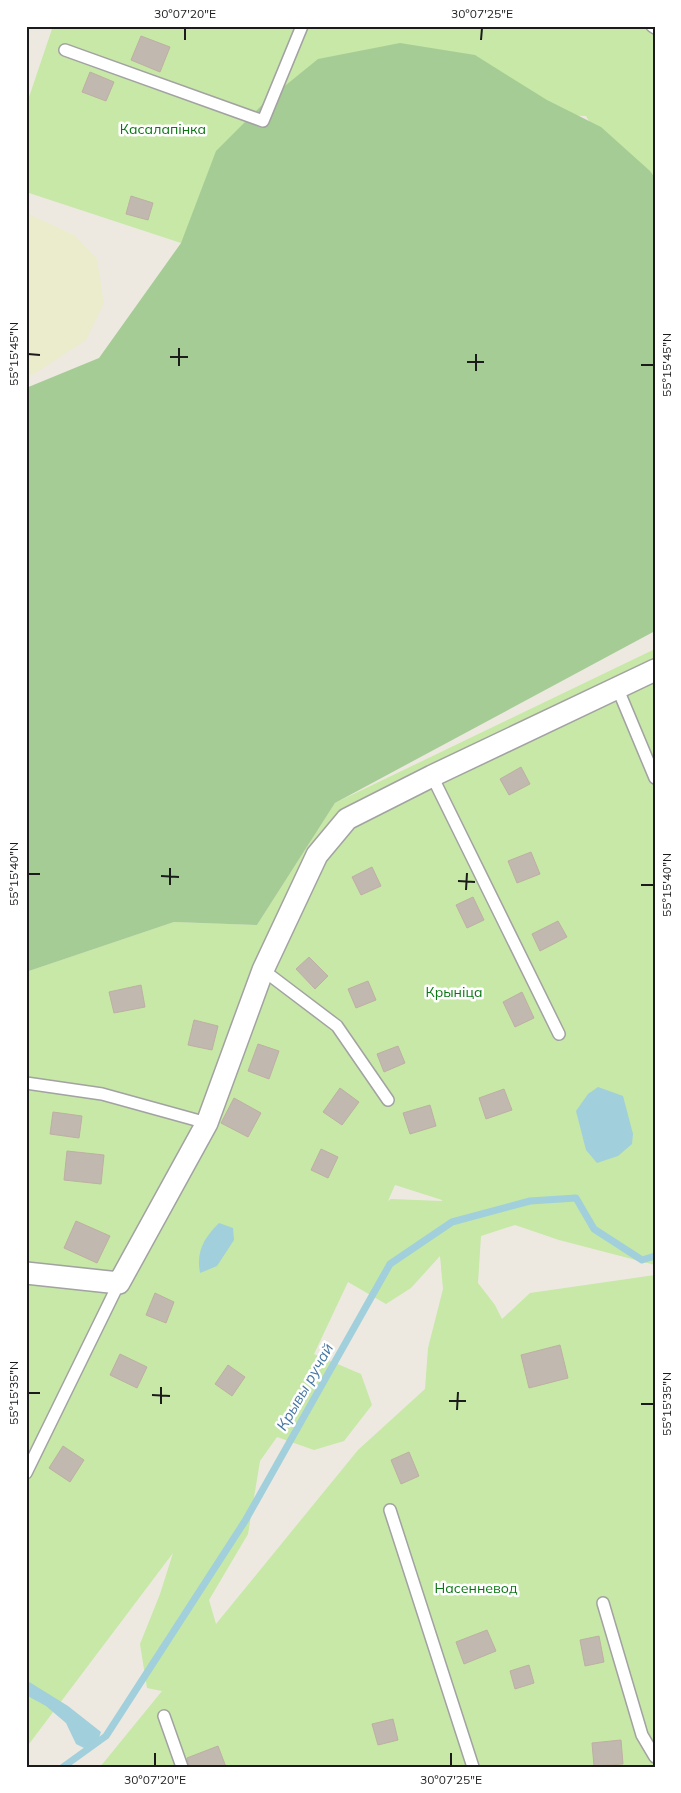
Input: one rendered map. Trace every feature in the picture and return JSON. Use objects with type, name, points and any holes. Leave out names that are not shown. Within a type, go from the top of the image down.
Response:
[{"type":"street","points":[[26,1273],[119,1283],[207,1123],[263,970],[317,855],[347,819],[432,776],[655,670]]},
{"type":"lane","points":[[65,50],[263,121],[302,26]]},
{"type":"lane","points":[[617,687],[655,778]]},
{"type":"lane","points":[[432,776],[559,1034]]},
{"type":"lane","points":[[263,970],[336,1026],[388,1100]]},
{"type":"lane","points":[[26,1082],[102,1094],[207,1123]]},
{"type":"lane","points":[[26,1473],[119,1283]]},
{"type":"lane","points":[[390,1510],[473,1767]]},
{"type":"lane","points":[[603,1603],[642,1735],[655,1757]]},
{"type":"lane","points":[[164,1716],[182,1767]]},
{"type":"green space","name":"Касалапінка","points":[[53,26],[655,26],[655,223],[640,207],[586,116],[416,109],[181,243],[26,192],[26,106]]},
{"type":"green space","points":[[400,43],[475,55],[547,100],[601,127],[650,171],[655,178],[655,631],[335,803],[257,925],[174,922],[26,972],[26,388],[99,358],[181,243],[216,151],[265,102],[318,59]]},
{"type":"green space","points":[[26,213],[74,235],[97,259],[104,303],[86,340],[34,374],[26,376]]},
{"type":"green space","name":"Крыніца","points":[[655,649],[655,1265],[559,1240],[515,1225],[481,1236],[478,1283],[495,1305],[502,1319],[530,1293],[655,1275],[655,1767],[100,1767],[162,1691],[147,1688],[140,1644],[160,1594],[173,1553],[26,1748],[26,972],[174,922],[257,925],[335,803]],"holes":[[[395,1185],[442,1200],[442,1201],[391,1199],[388,1201]],[[440,1256],[443,1289],[428,1348],[425,1389],[358,1450],[216,1624],[209,1600],[248,1534],[260,1461],[277,1437],[314,1450],[344,1441],[372,1405],[361,1374],[314,1354],[348,1282],[386,1304],[411,1288]]]},
{"type":"water","points":[[598,1087],[623,1096],[633,1134],[632,1144],[618,1156],[597,1163],[586,1150],[576,1111],[588,1094]]},
{"type":"water","points":[[219,1223],[233,1228],[234,1240],[217,1266],[200,1273],[199,1258],[202,1245]]},
{"type":"water","points":[[26,1680],[68,1706],[101,1732],[97,1743],[88,1750],[76,1744],[66,1723],[46,1706],[26,1695]]},
{"type":"building","points":[[141,36],[170,47],[160,72],[131,60]]},
{"type":"building","points":[[90,72],[114,82],[106,101],[82,92]]},
{"type":"building","points":[[131,196],[153,203],[148,220],[126,214]]},
{"type":"building","points":[[521,767],[530,784],[509,795],[500,779]]},
{"type":"building","points":[[531,852],[540,874],[517,883],[508,861]]},
{"type":"building","points":[[372,867],[381,886],[361,895],[352,877]]},
{"type":"building","points":[[473,897],[484,920],[467,928],[456,905]]},
{"type":"building","points":[[558,921],[567,937],[540,951],[532,934]]},
{"type":"building","points":[[309,957],[328,976],[315,989],[296,969]]},
{"type":"building","points":[[368,981],[376,1000],[356,1008],[348,989]]},
{"type":"building","points":[[141,985],[145,1007],[114,1013],[109,992]]},
{"type":"building","points":[[522,992],[534,1018],[515,1027],[503,1002]]},
{"type":"building","points":[[194,1020],[218,1026],[212,1050],[188,1045]]},
{"type":"building","points":[[258,1044],[279,1051],[269,1079],[248,1071]]},
{"type":"building","points":[[398,1046],[405,1063],[384,1072],[377,1054]]},
{"type":"building","points":[[340,1088],[359,1102],[342,1125],[323,1112]]},
{"type":"building","points":[[504,1089],[512,1110],[486,1119],[479,1098]]},
{"type":"building","points":[[234,1098],[261,1113],[248,1137],[221,1123]]},
{"type":"building","points":[[430,1105],[436,1126],[410,1134],[403,1113]]},
{"type":"building","points":[[53,1112],[82,1116],[79,1138],[50,1134]]},
{"type":"building","points":[[321,1149],[338,1157],[328,1178],[311,1170]]},
{"type":"building","points":[[67,1151],[104,1155],[101,1184],[64,1180]]},
{"type":"building","points":[[76,1221],[110,1236],[97,1263],[64,1248]]},
{"type":"building","points":[[155,1293],[174,1302],[166,1323],[146,1315]]},
{"type":"building","points":[[560,1345],[568,1378],[529,1388],[521,1355]]},
{"type":"building","points":[[120,1354],[147,1367],[137,1388],[110,1375]]},
{"type":"building","points":[[228,1365],[245,1377],[232,1396],[215,1384]]},
{"type":"building","points":[[63,1446],[84,1460],[70,1482],[49,1468]]},
{"type":"building","points":[[409,1452],[419,1476],[401,1484],[391,1460]]},
{"type":"building","points":[[487,1630],[496,1651],[464,1664],[456,1642]]},
{"type":"building","points":[[599,1636],[604,1662],[585,1666],[580,1640]]},
{"type":"building","points":[[529,1665],[534,1683],[515,1689],[510,1671]]},
{"type":"building","points":[[393,1719],[398,1740],[378,1745],[372,1724]]},
{"type":"building","points":[[621,1740],[623,1764],[594,1766],[592,1743]]},
{"type":"building","points":[[218,1746],[226,1767],[189,1767],[187,1758]]},
{"type":"waterway","name":"Крывы ручай","points":[[63,1767],[106,1736],[245,1521],[390,1264],[452,1222],[530,1201],[576,1198],[594,1229],[642,1260],[655,1256]]},
{"type":"park label","name":"Насенневод","points":[[476,1588]]}]
